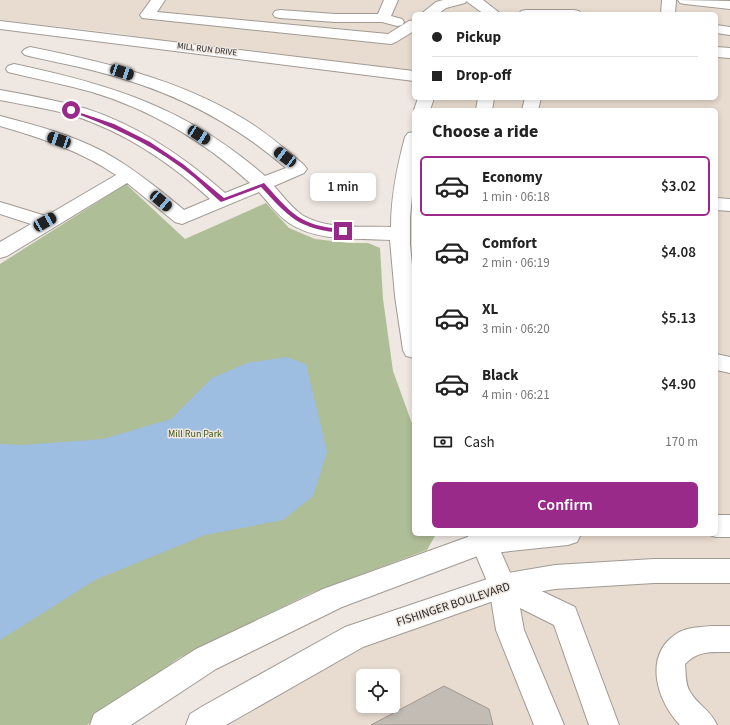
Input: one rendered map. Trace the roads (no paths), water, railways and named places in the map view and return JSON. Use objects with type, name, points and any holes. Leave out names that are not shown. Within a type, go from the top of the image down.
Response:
[{"type":"street","points":[[158,0],[147,14],[391,39],[412,25]]},
{"type":"street","points":[[383,18],[391,0]]},
{"type":"street","points":[[431,12],[441,5],[460,0]]},
{"type":"street","points":[[473,0],[491,12]]},
{"type":"street","points":[[668,12],[669,0]]},
{"type":"street","points":[[685,0],[730,5]]},
{"type":"street","points":[[239,53],[253,26],[276,13],[335,18],[383,18],[412,25]]},
{"type":"street","name":"MILL RUN DRIVE","points":[[0,25],[239,53],[412,76]]},
{"type":"street","points":[[718,30],[730,31]]},
{"type":"street","points":[[0,84],[50,31]]},
{"type":"street","points":[[0,121],[72,144],[98,156],[151,192],[182,218],[298,169],[255,134],[204,103],[160,84],[110,68],[30,52]]},
{"type":"street","points":[[718,52],[730,53]]},
{"type":"street","points":[[14,69],[101,90],[151,109],[174,120],[228,154],[262,184],[288,213],[301,222],[321,229],[399,234]]},
{"type":"street","points":[[0,95],[48,104],[112,125],[148,143],[182,165],[223,201]]},
{"type":"street","points":[[411,165],[400,209],[399,234],[400,260],[412,331]]},
{"type":"street","points":[[0,251],[45,222],[126,176]]},
{"type":"street","points":[[718,204],[730,206]]},
{"type":"street","points":[[0,208],[45,222]]},
{"type":"street","points":[[718,362],[730,365]]},
{"type":"street","points":[[718,526],[730,526]]},
{"type":"street","points":[[105,725],[206,659],[273,625],[333,598],[482,538],[525,536]]},
{"type":"street","points":[[482,538],[502,586],[510,630],[550,725]]},
{"type":"street","name":"FISHINGER BOULEVARD","points":[[201,725],[213,716],[355,636],[502,586],[555,577],[654,571],[730,571]]},
{"type":"street","points":[[502,586],[565,616],[604,725]]},
{"type":"street","points":[[702,725],[680,706],[671,682],[671,659],[686,643],[712,639],[730,640]]},
{"type":"water","points":[[286,357],[306,364],[327,452],[313,496],[283,520],[205,535],[95,580],[0,640],[0,444],[23,445],[103,439],[171,419],[212,378],[247,363]]},
{"type":"park label","name":"Mill Run Park","points":[[195,433]]}]
